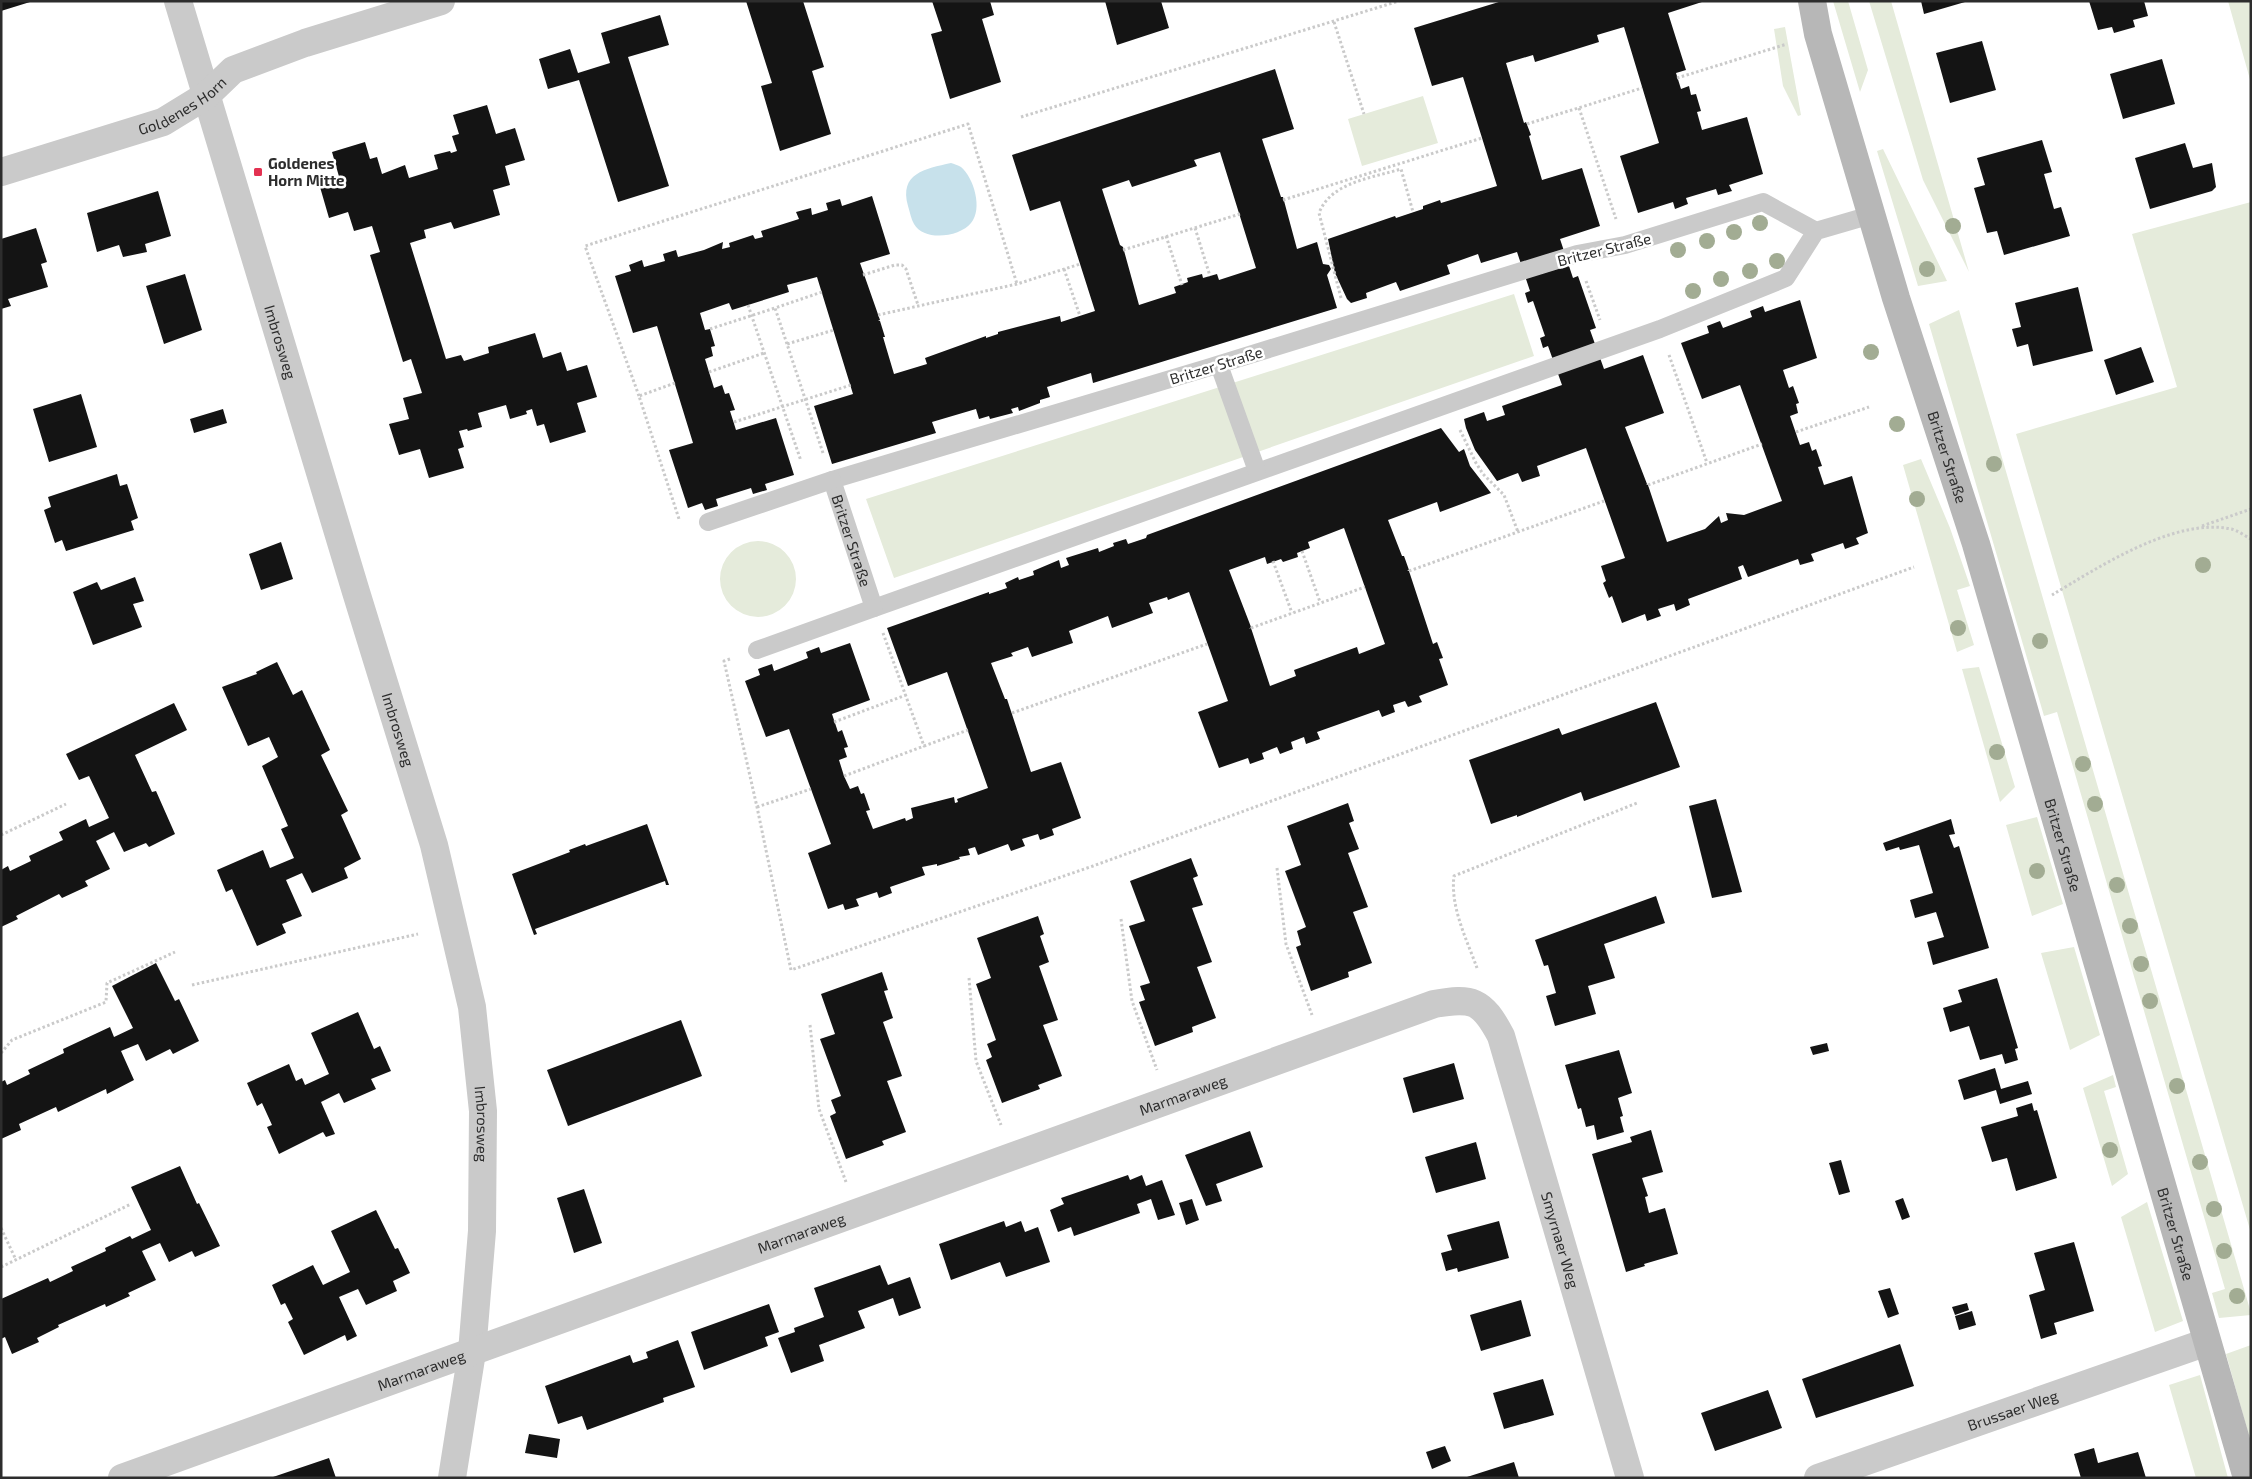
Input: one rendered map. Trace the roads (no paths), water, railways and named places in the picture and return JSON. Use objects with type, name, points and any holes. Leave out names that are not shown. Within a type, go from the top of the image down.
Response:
[{"type":"main road","name":"Britzer Straße","points":[[1812,1],[1818,34],[1896,298],[1976,544],[2247,1478]]},
{"type":"street","name":"Imbrosweg","points":[[178,1],[350,574],[434,845],[470,997],[483,1111],[482,1230],[472,1352],[452,1478]]},
{"type":"street","name":"Goldenes Horn","points":[[1,172],[163,122],[206,95],[233,70],[305,43],[441,1]]},
{"type":"street","name":"Marmaraweg","points":[[122,1478],[1434,1004],[1457,1000],[1468,1001],[1481,1007]]},
{"type":"street","name":"Smyrnaer Weg","points":[[1481,1007],[1491,1017],[1501,1036],[1630,1478]]},
{"type":"street","name":"Brussaer Weg","points":[[1818,1478],[2207,1342]]},
{"type":"lane","name":"Britzer Straße","points":[[1763,202],[1816,231],[1786,278],[1609,347],[874,608],[832,480],[1219,365],[1577,254],[1625,246],[1763,202]]},
{"type":"lane","points":[[1816,231],[1871,215]]},
{"type":"lane","points":[[1219,365],[1257,471]]},
{"type":"lane","points":[[708,522],[832,480]]},
{"type":"lane","points":[[757,650],[874,608]]},
{"type":"water","points":[[951,163],[961,167],[970,178],[977,202],[975,217],[966,228],[959,232],[942,236],[926,233],[919,230],[912,220],[906,195],[907,186],[916,174]]},
{"type":"place","name":"Goldenes Horn Mitte","points":[[258,172]]}]
